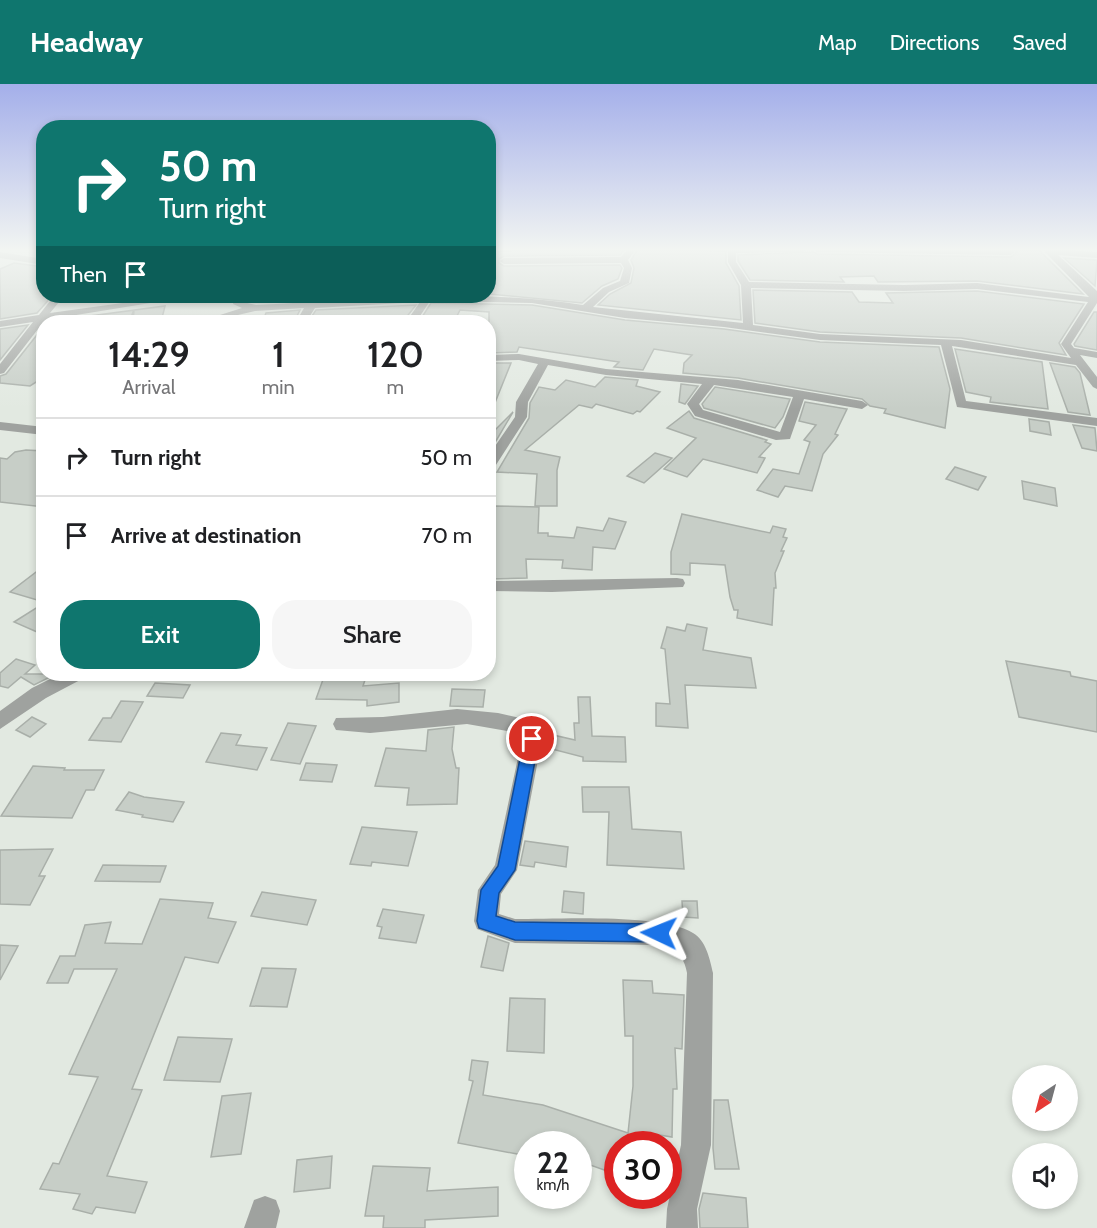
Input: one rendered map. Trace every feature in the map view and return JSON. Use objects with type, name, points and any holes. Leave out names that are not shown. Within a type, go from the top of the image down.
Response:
[{"type":"street","points":[[540,302],[724,324],[748,323],[820,337],[970,344],[1082,363]]},
{"type":"street","points":[[585,309],[592,302]]},
{"type":"street","points":[[747,302],[748,323]]},
{"type":"street","points":[[1092,302],[1066,344],[1097,385]]},
{"type":"street","points":[[44,315],[54,303]]},
{"type":"street","points":[[56,315],[140,303]]},
{"type":"street","points":[[226,315],[236,303]]},
{"type":"street","points":[[245,303],[256,308]]},
{"type":"street","points":[[235,315],[256,308],[329,303]]},
{"type":"street","points":[[305,315],[312,304]]},
{"type":"street","points":[[0,324],[36,318]]},
{"type":"street","points":[[0,371],[36,324]]},
{"type":"street","points":[[25,338],[36,339]]},
{"type":"street","points":[[946,343],[961,404],[1097,422]]},
{"type":"street","points":[[1069,350],[1097,355]]},
{"type":"street","points":[[496,358],[519,357],[606,372],[711,381],[800,393],[862,405]]},
{"type":"street","points":[[496,454],[521,417],[522,402],[544,361]]},
{"type":"street","points":[[711,381],[693,404],[699,413],[776,436],[785,436],[800,393]]},
{"type":"street","points":[[0,426],[36,429]]},
{"type":"street","points":[[496,586],[552,587],[677,583]]},
{"type":"street","points":[[0,721],[39,693],[62,681]]},
{"type":"street","points":[[343,724],[367,728],[452,717],[512,723],[526,727],[532,739],[506,870],[490,890],[486,921],[515,931],[659,933],[686,942],[696,958],[700,973],[696,1145],[682,1209],[681,1228]]},
{"type":"building","points":[[0,302],[46,303],[37,313],[0,319]]},
{"type":"building","points":[[601,302],[740,302],[741,320],[598,305]]},
{"type":"building","points":[[754,302],[1084,304],[1059,343],[1066,355],[961,338],[820,332],[755,323]]},
{"type":"building","points":[[431,303],[532,305],[625,320],[724,329],[820,342],[939,347],[950,389],[945,428],[884,413],[886,409],[870,406],[862,399],[738,378],[683,373],[684,363],[692,355],[654,349],[643,370],[614,367],[619,362],[519,347],[517,352],[496,353],[496,315],[489,315],[489,312],[460,310],[458,315],[423,315]]},
{"type":"building","points":[[416,305],[408,315],[313,315],[316,310]]},
{"type":"building","points":[[165,306],[163,315],[134,315],[134,310]]},
{"type":"building","points":[[134,310],[132,315],[97,315]]},
{"type":"building","points":[[300,310],[298,315],[265,315],[266,313]]},
{"type":"building","points":[[1094,312],[1097,312],[1097,350],[1075,346],[1074,344]]},
{"type":"building","points":[[28,325],[0,360],[0,329]]},
{"type":"building","points":[[36,336],[36,382],[30,386],[0,383],[0,376],[6,374]]},
{"type":"building","points":[[955,349],[1042,362],[1048,409],[990,402],[991,397],[966,392]]},
{"type":"building","points":[[496,363],[511,363],[496,400]]},
{"type":"building","points":[[1050,363],[1075,367],[1080,373],[1090,415],[1068,412]]},
{"type":"building","points":[[605,377],[638,380],[636,386],[660,392],[640,412],[633,414],[596,404],[592,408],[579,405],[525,450],[560,457],[557,470],[557,506],[535,506],[537,474],[497,472],[529,418],[530,403],[539,387],[555,390],[566,380],[595,387]]},
{"type":"building","points":[[681,384],[698,386],[685,404],[679,402]]},
{"type":"building","points":[[715,387],[790,399],[783,417],[775,428],[704,408],[702,404]]},
{"type":"building","points":[[805,402],[847,409],[835,434],[838,435],[823,454],[812,491],[785,486],[778,497],[757,490],[773,469],[799,474],[810,442],[804,440],[816,425],[799,421]]},
{"type":"building","points":[[689,411],[694,418],[767,440],[765,442],[771,444],[759,457],[765,458],[757,473],[703,459],[687,477],[664,469],[696,438],[667,428]]},
{"type":"building","points":[[513,412],[496,441],[496,429]]},
{"type":"building","points":[[1029,419],[1049,422],[1051,435],[1030,431]]},
{"type":"building","points":[[1073,425],[1095,428],[1097,451],[1082,448]]},
{"type":"building","points":[[36,451],[36,506],[0,502],[0,458],[7,459],[15,452]]},
{"type":"building","points":[[655,453],[672,458],[644,483],[627,476]]},
{"type":"building","points":[[955,467],[986,477],[978,490],[946,479]]},
{"type":"building","points":[[1022,481],[1055,488],[1057,506],[1024,499]]},
{"type":"building","points":[[496,506],[539,507],[538,533],[548,533],[548,536],[574,538],[577,527],[603,531],[609,518],[626,522],[615,549],[593,547],[592,570],[562,568],[563,560],[526,559],[527,578],[496,579]]},
{"type":"building","points":[[682,514],[770,533],[773,526],[786,529],[783,537],[787,538],[781,551],[784,551],[775,573],[776,588],[774,588],[772,625],[737,618],[738,610],[734,610],[730,597],[725,565],[690,563],[690,575],[671,574],[671,552]]},
{"type":"building","points":[[36,572],[36,600],[10,592]]},
{"type":"building","points":[[36,608],[36,632],[14,622]]},
{"type":"building","points":[[687,624],[707,628],[703,650],[751,658],[756,688],[685,685],[688,728],[656,726],[656,703],[670,704],[665,649],[661,648],[667,627],[685,631]]},
{"type":"building","points":[[16,659],[35,665],[25,674],[36,674],[36,681],[42,681],[34,685],[21,677],[8,688],[0,686],[0,673]]},
{"type":"building","points":[[1006,661],[1070,672],[1071,676],[1097,681],[1097,732],[1019,717]]},
{"type":"building","points":[[322,681],[365,681],[363,686],[399,683],[399,702],[367,706],[367,700],[316,699]]},
{"type":"building","points":[[155,683],[190,685],[183,698],[147,696]]},
{"type":"building","points":[[452,689],[485,690],[483,707],[450,706]]},
{"type":"building","points":[[578,697],[590,697],[592,736],[625,737],[626,762],[583,761],[583,757],[548,748],[553,735],[575,740],[574,723],[579,723]]},
{"type":"building","points":[[121,701],[143,702],[121,742],[89,740],[103,718],[111,718]]},
{"type":"building","points":[[32,717],[46,724],[30,737],[16,730]]},
{"type":"building","points":[[288,723],[316,726],[300,764],[271,760]]},
{"type":"building","points":[[454,727],[452,749],[456,768],[459,768],[457,804],[407,805],[409,788],[375,786],[386,748],[426,751],[428,730]]},
{"type":"building","points":[[221,733],[241,735],[236,745],[267,748],[257,770],[206,762]]},
{"type":"building","points":[[306,763],[337,765],[332,782],[300,780]]},
{"type":"building","points":[[33,766],[65,768],[64,770],[104,770],[94,790],[86,790],[72,818],[1,816]]},
{"type":"building","points":[[582,787],[629,787],[632,829],[681,832],[684,869],[607,865],[609,812],[583,812]]},
{"type":"building","points":[[129,792],[144,797],[184,802],[173,822],[142,817],[143,815],[116,810]]},
{"type":"building","points":[[362,827],[417,832],[408,866],[372,862],[371,866],[350,864]]},
{"type":"building","points":[[525,841],[568,847],[566,867],[535,862],[534,867],[520,865]]},
{"type":"building","points":[[53,849],[39,876],[45,876],[30,905],[0,904],[0,850]]},
{"type":"building","points":[[103,865],[166,866],[160,882],[95,881]]},
{"type":"building","points":[[564,891],[584,893],[583,914],[562,912]]},
{"type":"building","points":[[262,892],[316,900],[307,925],[251,916]]},
{"type":"building","points":[[160,899],[213,903],[208,918],[236,922],[218,963],[185,957],[132,1089],[142,1090],[107,1176],[147,1182],[135,1213],[96,1207],[92,1214],[73,1209],[80,1194],[40,1189],[53,1163],[59,1164],[98,1077],[69,1074],[117,969],[74,969],[68,983],[47,983],[60,956],[75,956],[85,925],[111,922],[105,943],[142,944]]},
{"type":"building","points":[[682,901],[697,901],[698,918],[683,917]]},
{"type":"building","points":[[383,909],[424,915],[416,943],[379,938],[382,927],[377,926]]},
{"type":"building","points":[[488,936],[509,943],[503,971],[481,967]]},
{"type":"building","points":[[0,945],[18,946],[0,980]]},
{"type":"building","points":[[262,968],[296,969],[287,1007],[250,1006]]},
{"type":"building","points":[[623,980],[652,981],[653,993],[684,995],[682,1049],[675,1048],[677,1089],[673,1089],[672,1131],[628,1131],[633,1086],[633,1036],[625,1036]]},
{"type":"building","points":[[510,998],[545,999],[544,1053],[507,1051]]},
{"type":"building","points":[[178,1037],[232,1039],[220,1082],[164,1080]]},
{"type":"building","points":[[472,1060],[488,1062],[483,1095],[543,1105],[622,1131],[604,1131],[604,1170],[592,1166],[592,1131],[514,1131],[514,1153],[458,1143],[473,1081],[469,1080]]},
{"type":"building","points":[[251,1093],[241,1154],[211,1157],[222,1096]]},
{"type":"building","points":[[714,1100],[728,1100],[739,1169],[715,1169]]},
{"type":"building","points":[[332,1156],[330,1188],[294,1192],[297,1160]]},
{"type":"building","points":[[373,1166],[430,1168],[427,1191],[498,1187],[498,1216],[425,1220],[425,1228],[383,1228],[384,1216],[365,1216]]},
{"type":"building","points":[[703,1193],[746,1198],[748,1228],[700,1228],[699,1209]]},
{"type":"route","points":[[532,739],[506,870],[490,890],[486,921],[515,931],[659,933]]}]
